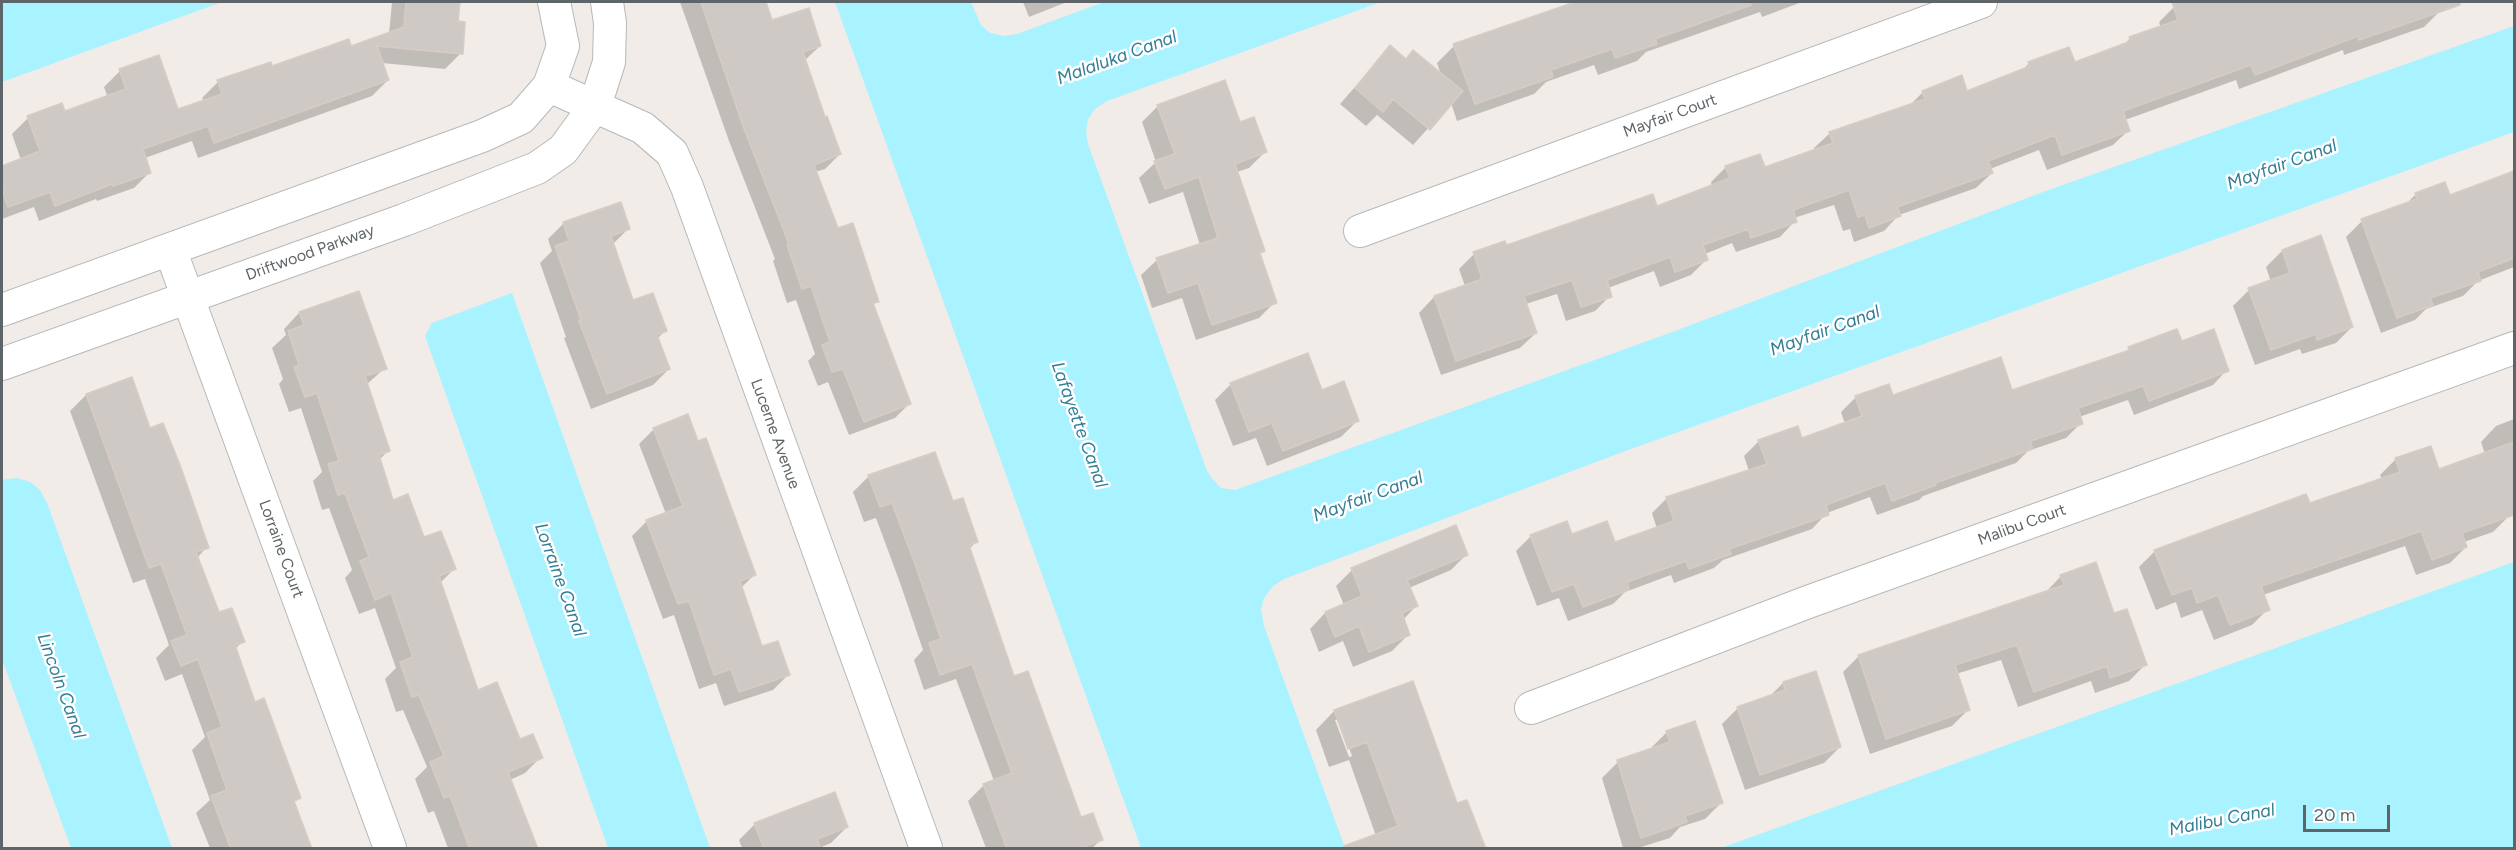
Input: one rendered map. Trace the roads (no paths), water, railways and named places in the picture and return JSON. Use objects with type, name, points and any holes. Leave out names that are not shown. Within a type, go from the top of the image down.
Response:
[{"type":"street","points":[[2,310],[482,136],[521,118],[549,86],[562,46],[554,2]]},
{"type":"street","name":"Driftwood Parkway","points":[[2,364],[404,220],[537,168],[563,150],[595,106],[609,62],[610,23],[607,2]]},
{"type":"street","name":"Mayfair Court","points":[[1360,231],[1981,2]]},
{"type":"street","name":"Lucerne Avenue","points":[[549,86],[643,128],[672,153],[687,187],[926,849]]},
{"type":"street","name":"Lorraine Court","points":[[171,249],[390,849]]},
{"type":"street","name":"Malibu Court","points":[[1531,708],[1808,602],[2514,348]]},
{"type":"water","points":[[2,2],[222,2],[2,82]]},
{"type":"water","points":[[835,2],[971,2],[981,25],[990,33],[1004,36],[1017,34],[1104,2],[1381,2],[1107,101],[1095,109],[1088,119],[1086,132],[1088,144],[1206,468],[1221,488],[1235,490],[1675,331],[2043,192],[2514,26],[2514,132],[1631,449],[1284,579],[1272,587],[1264,598],[1261,609],[1264,626],[1345,848],[1141,848]]},
{"type":"water","name":"Lorraine Canal","points":[[512,293],[710,848],[608,848],[425,336],[432,323]]},
{"type":"water","name":"Lincoln Canal","points":[[17,478],[30,482],[40,490],[47,503],[172,848],[71,848],[2,659],[2,480]]},
{"type":"water","name":"Malibu Canal","points":[[2514,562],[2514,848],[1721,848]]},
{"type":"water label","name":"Malaluka Canal","points":[[1117,58]]},
{"type":"water label","name":"Mayfair Canal","points":[[2282,165]]},
{"type":"water label","name":"Mayfair Canal","points":[[1825,331]]},
{"type":"water label","name":"Lafayette Canal","points":[[1079,425]]},
{"type":"water label","name":"Mayfair Canal","points":[[1368,497]]}]
